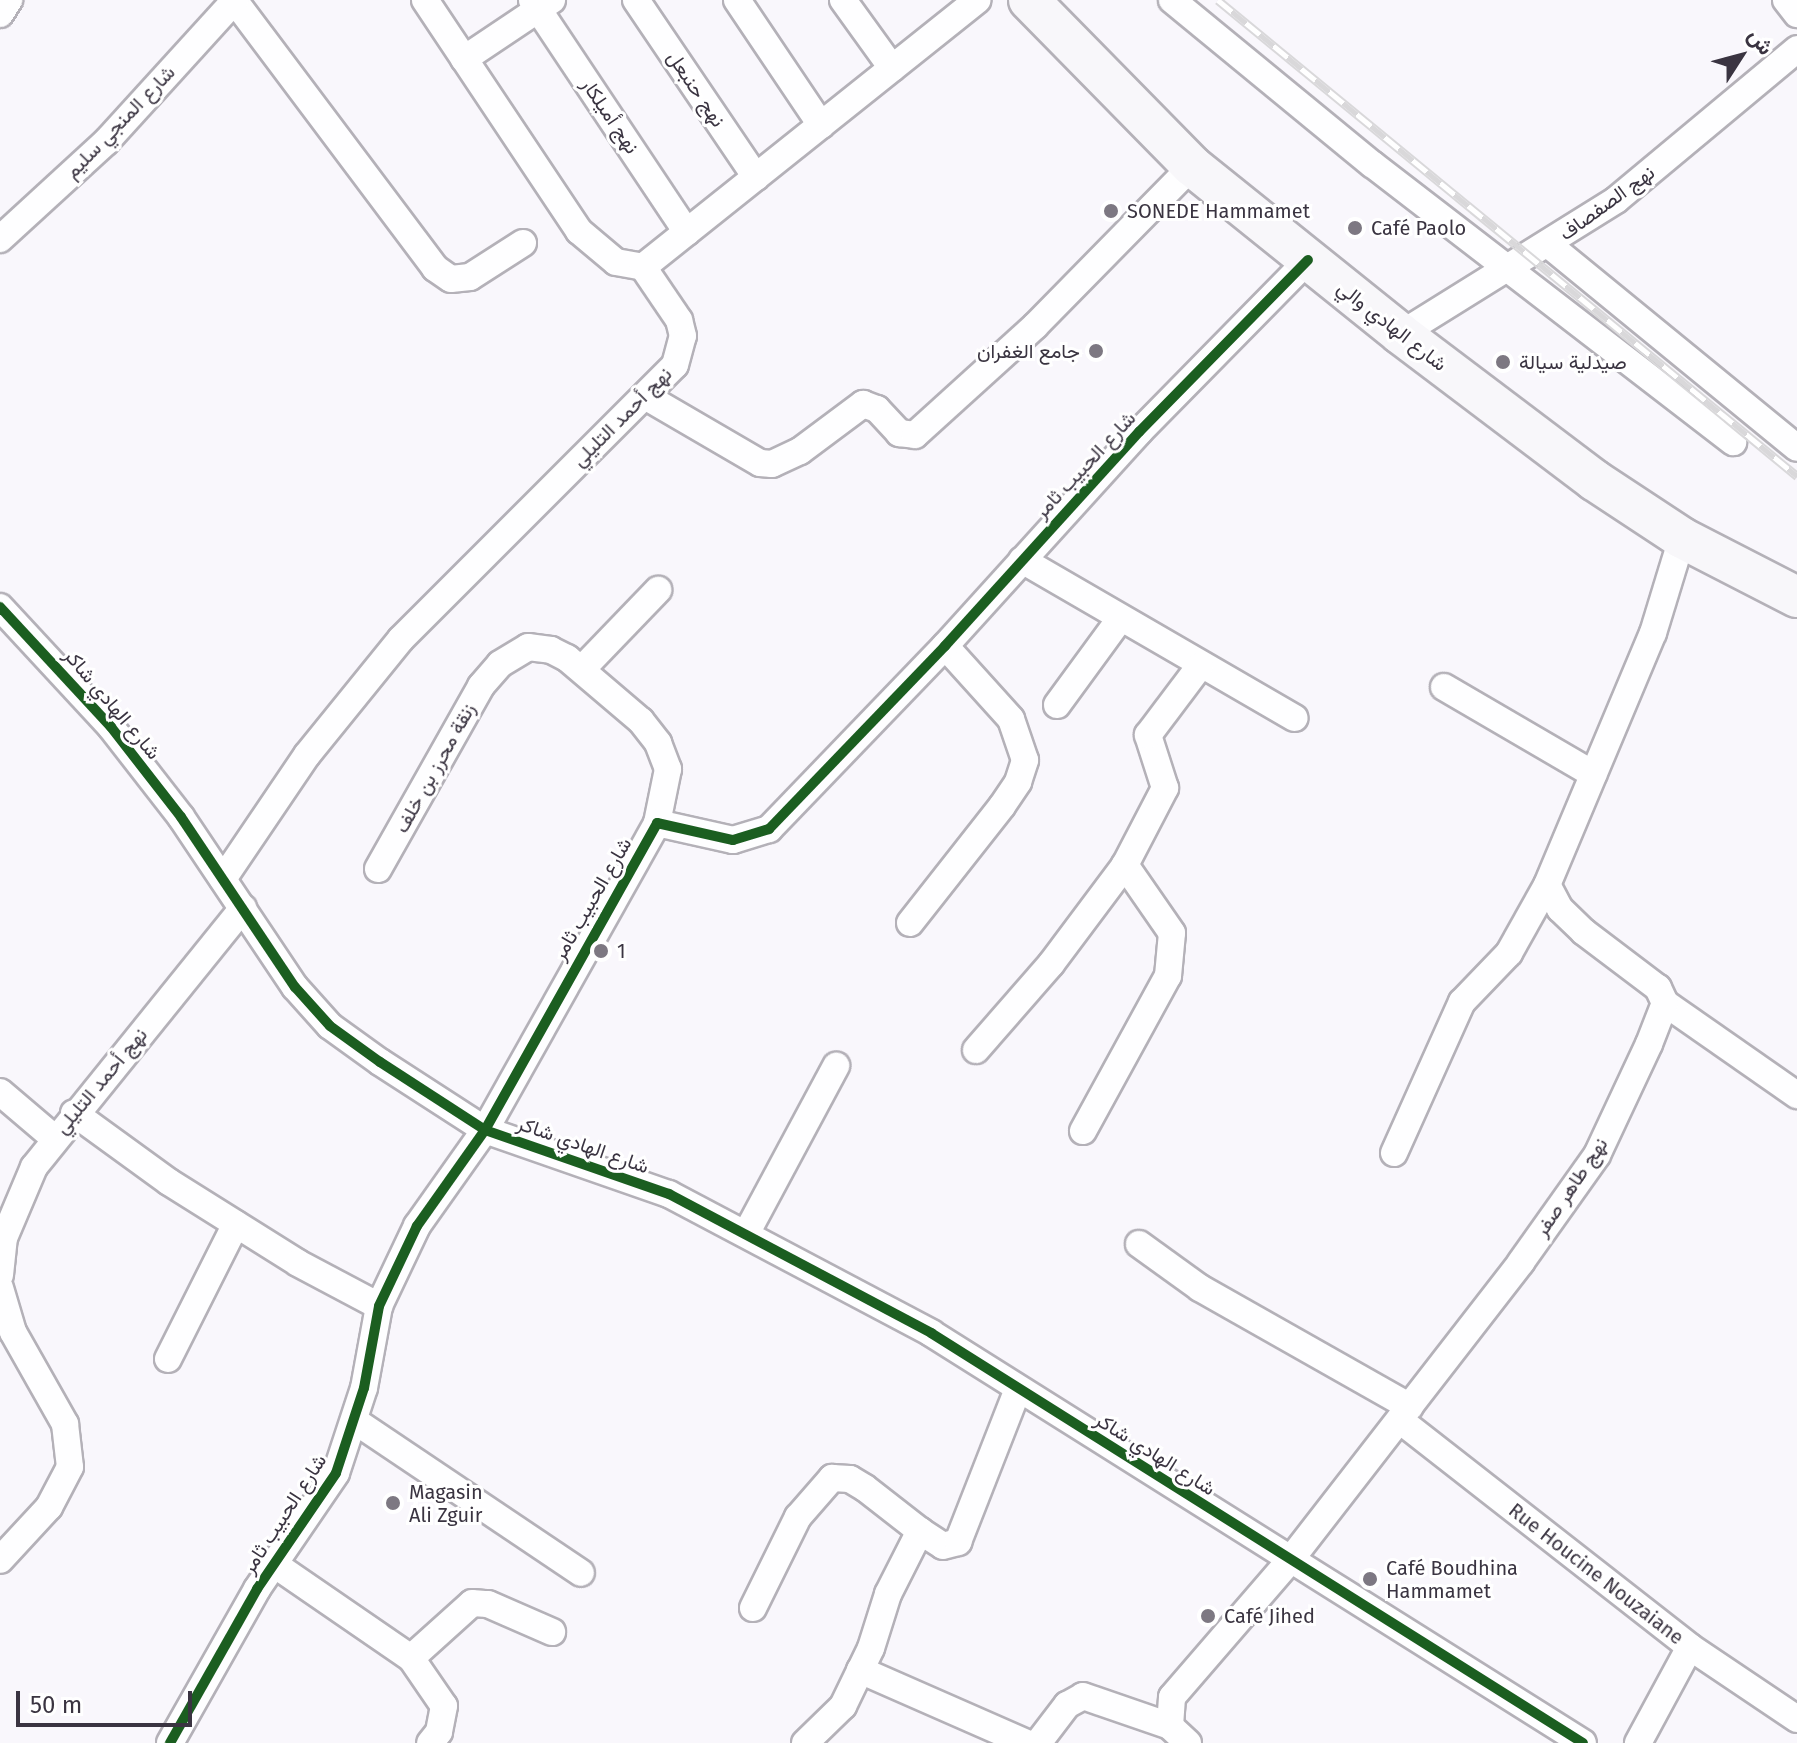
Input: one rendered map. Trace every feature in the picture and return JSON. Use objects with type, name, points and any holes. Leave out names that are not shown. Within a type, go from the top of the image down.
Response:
[{"type":"main road","name":"شارع الهادي والي","points":[[1029,0],[1192,166],[1401,334],[1594,480],[1682,538],[1797,597]]},
{"type":"street","points":[[0,14],[9,0]]},
{"type":"street","points":[[235,0],[435,268],[451,279],[470,277],[523,243]]},
{"type":"street","name":"شارع المنجي سليم","points":[[0,239],[106,142],[235,0]]},
{"type":"street","points":[[425,0],[579,231],[616,262],[643,267],[977,0]]},
{"type":"street","name":"نهج حنبعل","points":[[636,0],[756,177]]},
{"type":"street","points":[[737,0],[821,125]]},
{"type":"street","points":[[843,0],[892,68]]},
{"type":"street","points":[[1172,0],[1372,164],[1733,442]]},
{"type":"street","points":[[1786,0],[1797,14]]},
{"type":"street","points":[[464,59],[541,3]]},
{"type":"street","name":"نهج أميلكار","points":[[541,3],[687,232]]},
{"type":"street","name":"نهج الصفصاف","points":[[1401,334],[1549,245],[1616,200],[1797,49]]},
{"type":"street","points":[[645,396],[760,463],[800,451],[863,404],[877,409],[899,433],[915,435],[1035,326],[1192,166]]},
{"type":"street","points":[[1549,245],[1797,448]]},
{"type":"street","name":"شارع الحبيب ثامر","points":[[170,1743],[274,1564],[336,1473],[355,1421],[379,1306],[417,1226],[485,1130],[657,823],[733,840],[769,829],[1308,260]]},
{"type":"street","name":"نهج أحمد التليلي","points":[[223,879],[307,755],[401,639],[675,365],[683,336],[679,320],[643,267]]},
{"type":"street","points":[[1394,1153],[1462,1002],[1509,953],[1547,885],[1653,633],[1682,538]]},
{"type":"street","points":[[1022,560],[1200,666],[1295,718]]},
{"type":"street","points":[[582,669],[658,590]]},
{"type":"street","name":"شارع الهادي شاكر","points":[[0,607],[111,727],[223,879],[295,987],[330,1026],[485,1130],[669,1194],[931,1333],[1583,1743]]},
{"type":"street","points":[[1057,705],[1120,619]]},
{"type":"street","name":"زنقة محرز بن خلف","points":[[378,869],[428,787],[455,726],[500,664],[515,653],[539,646],[582,669],[658,743],[668,769],[657,823]]},
{"type":"street","points":[[910,923],[1010,794],[1025,760],[1011,719],[945,646]]},
{"type":"street","points":[[976,1050],[1051,964],[1125,865],[1165,788],[1148,735],[1200,666]]},
{"type":"street","points":[[1444,687],[1593,774]]},
{"type":"street","points":[[1083,1131],[1168,976],[1173,957],[1172,933],[1125,865]]},
{"type":"street","points":[[1547,885],[1560,909],[1658,988],[1665,1003],[1796,1091]]},
{"type":"street","name":"نهج أحمد التليلي","points":[[0,1275],[4,1238],[34,1167],[74,1113],[243,908]]},
{"type":"street","name":"نهج طاهر صفر","points":[[1179,1735],[1172,1697],[1291,1559],[1406,1414],[1597,1155],[1665,1003]]},
{"type":"street","points":[[746,1234],[836,1066]]},
{"type":"street","points":[[0,1092],[54,1138]]},
{"type":"street","points":[[74,1113],[236,1224],[379,1306]]},
{"type":"street","points":[[168,1359],[236,1224]]},
{"type":"street","name":"Rue Houcine Nouzaiane","points":[[1139,1244],[1200,1288],[1406,1414],[1690,1647],[1797,1719]]},
{"type":"street","points":[[0,1288],[13,1332],[65,1424],[70,1467],[49,1507],[0,1560]]},
{"type":"street","points":[[753,1608],[798,1517],[832,1478],[850,1479],[865,1488],[943,1546],[958,1542],[1018,1389]]},
{"type":"street","points":[[355,1421],[581,1573]]},
{"type":"street","points":[[805,1743],[839,1711],[860,1670],[888,1594],[920,1531]]},
{"type":"street","points":[[274,1564],[411,1658],[444,1706],[439,1732],[430,1743]]},
{"type":"street","points":[[411,1658],[472,1603],[488,1604],[552,1632]]},
{"type":"street","points":[[1638,1743],[1690,1647]]},
{"type":"street","points":[[860,1670],[1026,1743]]},
{"type":"street","points":[[1038,1743],[1067,1705],[1083,1696],[1179,1735]]},
{"type":"railway","points":[[1218,0],[1797,476]]},
{"type":"cycle path","points":[[170,1743],[257,1589],[336,1473],[364,1388],[379,1306],[417,1226],[485,1130],[657,823],[733,840],[769,829],[945,646],[1139,432],[1308,260]]},
{"type":"cycle path","points":[[0,607],[111,727],[181,817],[295,987],[330,1026],[380,1062],[485,1130],[669,1194],[931,1333],[1583,1743]]},
{"type":"place","name":"SONEDE Hammamet","points":[[1111,211]]},
{"type":"place","name":"Café Paolo","points":[[1355,228]]},
{"type":"place","name":"جامع الغفران","points":[[1096,351]]},
{"type":"place","name":"صيدلية سيالة","points":[[1503,362]]},
{"type":"place","name":"1","points":[[601,951]]},
{"type":"place","name":"Magasin Ali Zguir","points":[[393,1503]]},
{"type":"place","name":"Café Boudhina Hammamet","points":[[1370,1579]]},
{"type":"place","name":"Café Jihed","points":[[1208,1616]]}]
